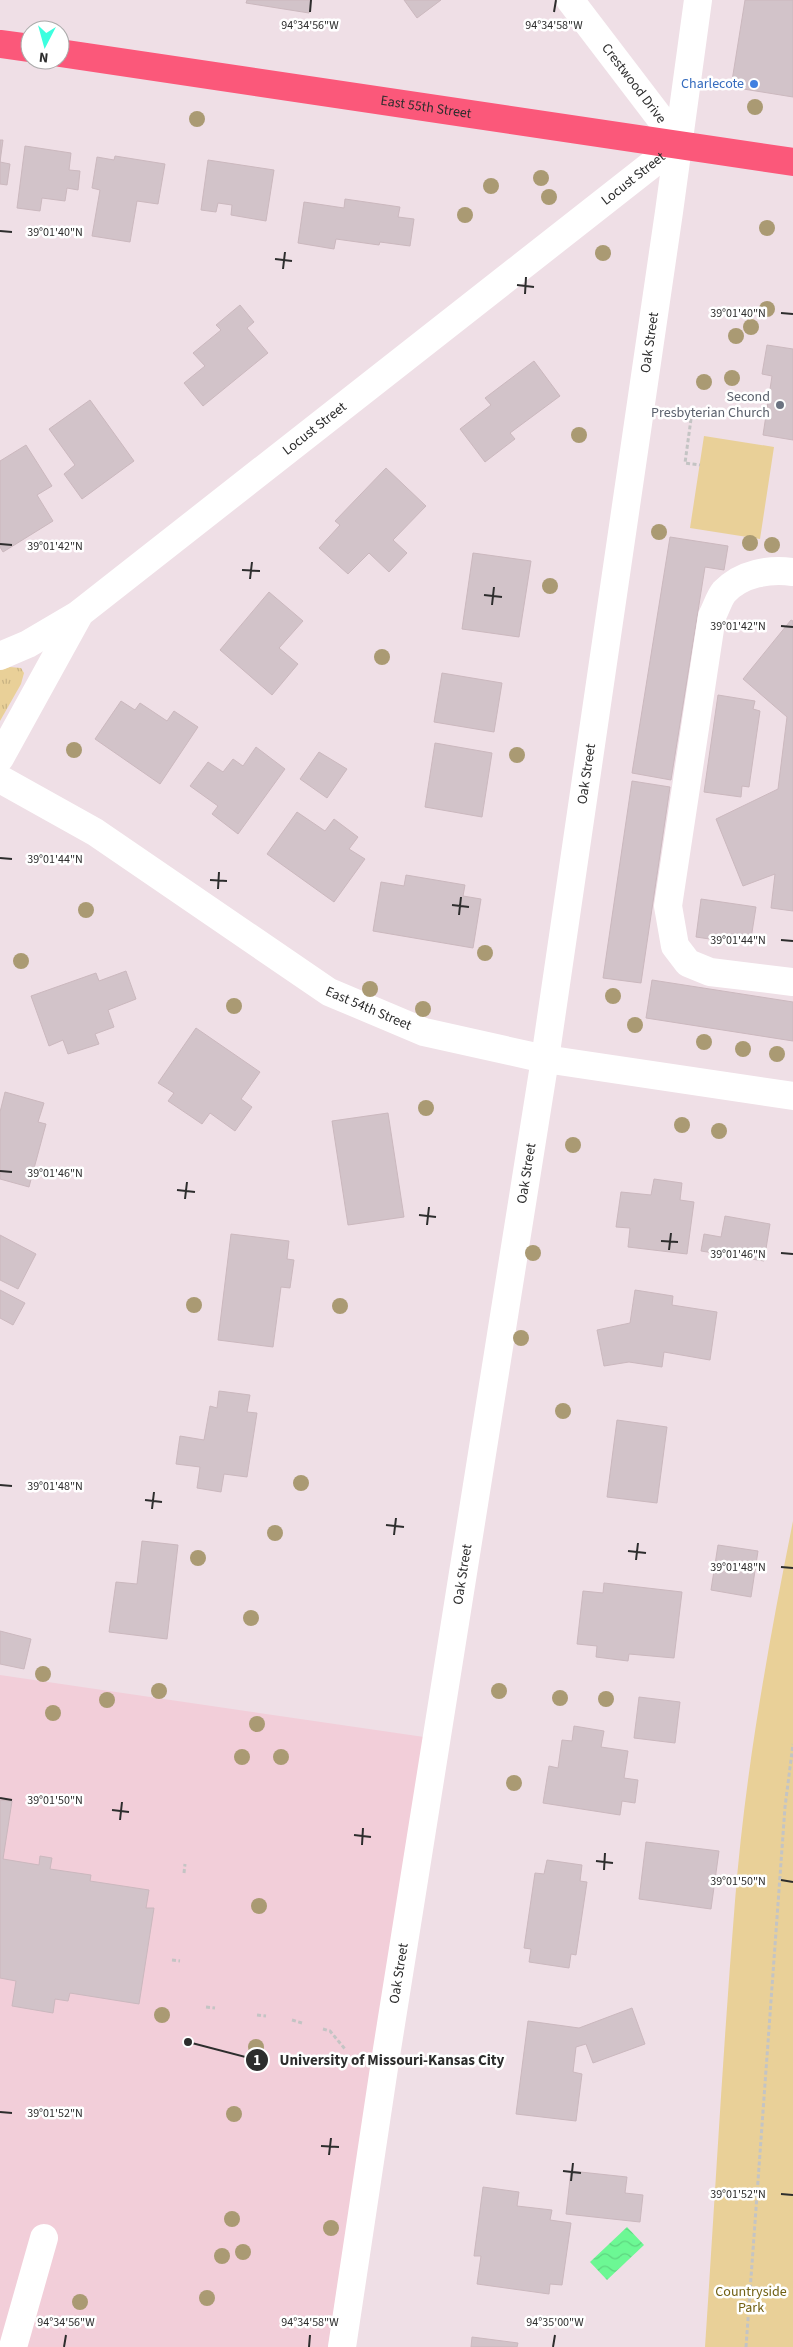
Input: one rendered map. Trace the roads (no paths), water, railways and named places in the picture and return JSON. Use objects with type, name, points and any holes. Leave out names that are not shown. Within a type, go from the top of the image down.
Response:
[{"type":"main road","points":[[0,44],[20,47]]},
{"type":"main road","name":"East 55th Street","points":[[70,54],[679,143],[793,162]]},
{"type":"street","name":"Crestwood Drive","points":[[570,0],[679,143]]},
{"type":"street","name":"Oak Street","points":[[342,2347],[384,2068],[545,1059],[679,143],[698,0]]},
{"type":"street","name":"Locust Street","points":[[0,758],[80,613],[679,143]]},
{"type":"street","points":[[793,572],[782,570],[747,575],[724,592],[712,616],[668,906],[674,946],[688,963],[710,972],[793,982]]},
{"type":"street","points":[[0,656],[28,644],[80,613]]},
{"type":"street","name":"East 54th Street","points":[[0,779],[95,832],[330,992],[424,1032],[545,1059],[793,1096]]},
{"type":"street","points":[[13,2347],[44,2238]]},
{"type":"water","points":[[627,2227],[644,2245],[607,2280],[590,2262]]},
{"type":"place","name":"Charlecote","points":[[754,84]]},
{"type":"place","name":"Second Presbyterian Church","points":[[780,405]]},
{"type":"place","name":"University of Missouri-Kansas City","points":[[188,2042]]},
{"type":"park label","name":"Countryside Park","points":[[751,2300]]}]
